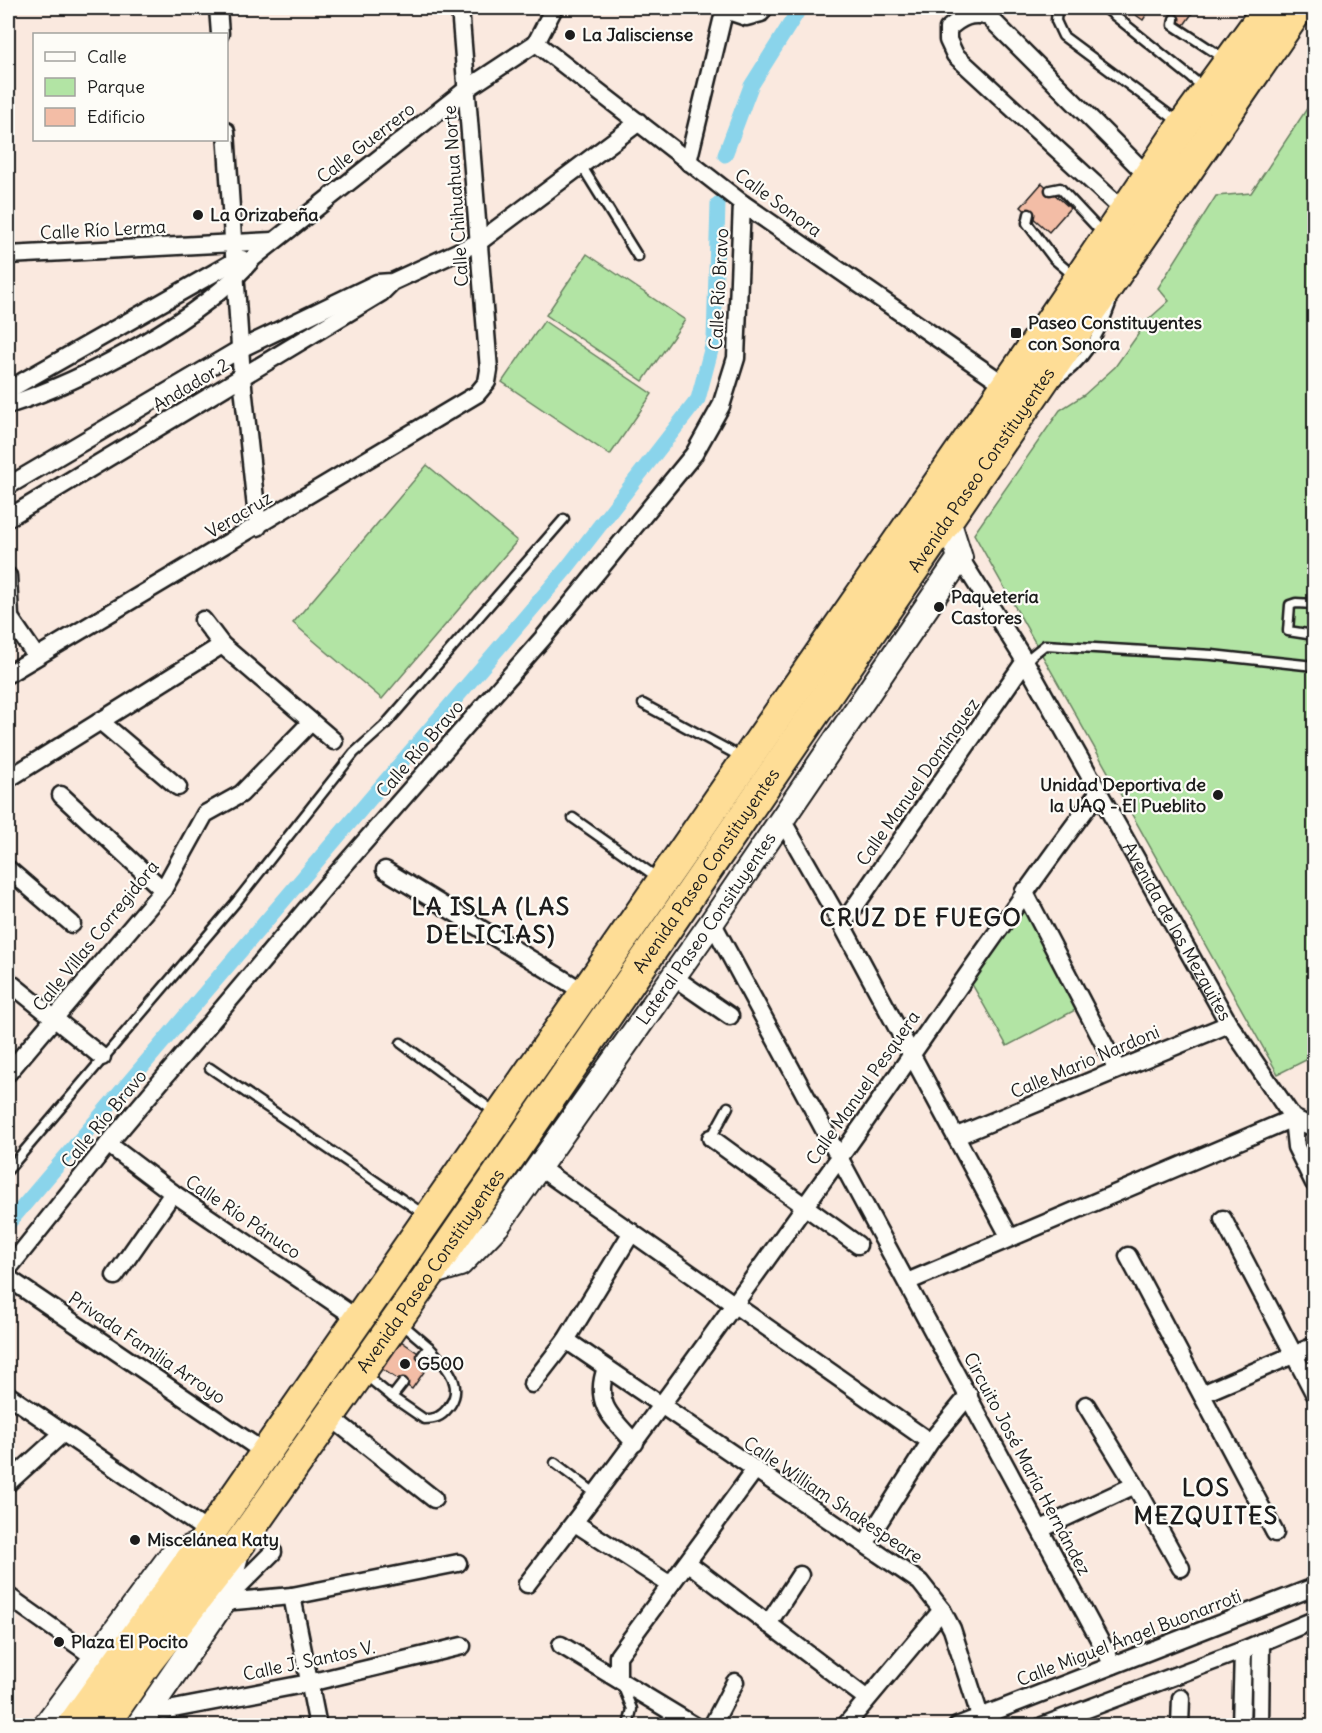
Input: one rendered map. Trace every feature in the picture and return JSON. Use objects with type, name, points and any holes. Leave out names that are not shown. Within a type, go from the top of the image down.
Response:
[{"type":"highway","name":"Avenida Paseo Constituyentes","points":[[103,1725],[138,1654],[207,1537],[264,1452],[1183,125],[1230,62],[1294,11]]},
{"type":"highway","name":"Avenida Paseo Constituyentes","points":[[72,1725],[240,1543],[359,1370],[430,1273],[1123,266],[1294,11]]},
{"type":"street","points":[[218,8],[220,33]]},
{"type":"street","name":"Calle Chihuahua Norte","points":[[460,8],[489,369],[486,382]]},
{"type":"street","points":[[536,43],[554,8]]},
{"type":"street","points":[[693,166],[725,9],[746,17],[761,13],[764,8]]},
{"type":"street","points":[[1124,211],[955,56],[948,40],[948,29],[960,17],[980,14],[989,17],[1148,176]]},
{"type":"street","name":"Calle Guerrero","points":[[8,405],[36,396],[108,363],[186,314],[236,278],[253,258],[468,88],[536,43]]},
{"type":"street","name":"Calle Sonora","points":[[536,43],[738,199],[1005,385]]},
{"type":"street","name":"Andador 2","points":[[8,518],[381,293],[392,282],[479,242],[639,122]]},
{"type":"street","points":[[227,141],[242,376],[258,527]]},
{"type":"street","name":"Calle Río Bravo","points":[[8,1269],[108,1144],[325,887],[543,638],[694,454],[720,406],[736,358],[738,199]]},
{"type":"street","name":"Calle Río Lerma","points":[[8,255],[234,242],[273,242]]},
{"type":"street","name":"Calle Guerrero","points":[[8,390],[235,261],[253,258]]},
{"type":"street","name":"Andador 2","points":[[8,486],[240,349],[377,283],[392,282]]},
{"type":"street","name":"Veracruz","points":[[8,674],[258,527],[477,394],[486,382]]},
{"type":"street","name":"Avenida de los Mezquites","points":[[948,520],[960,558],[1025,661],[1229,1024],[1293,1118],[1296,1147],[1314,1183]]},
{"type":"street","name":"Lateral Paseo Consituyentes","points":[[430,1273],[460,1264],[497,1226],[540,1168],[672,976],[712,922],[960,558]]},
{"type":"street","points":[[8,576],[9,616],[36,656]]},
{"type":"street","points":[[203,620],[222,645],[334,741]]},
{"type":"street","points":[[8,779],[222,645]]},
{"type":"street","name":"Calle Manuel Domínguez","points":[[842,926],[1025,661]]},
{"type":"street","points":[[100,721],[178,787]]},
{"type":"street","name":"Calle Villas Corregidora","points":[[8,1073],[164,890],[206,814],[241,794],[312,722]]},
{"type":"street","name":"Calle Manuel Pesquera","points":[[527,1584],[661,1407],[1024,891],[1098,793]]},
{"type":"street","points":[[61,795],[164,890]]},
{"type":"street","points":[[782,820],[957,1136],[1009,1236]]},
{"type":"street","points":[[8,868],[72,924]]},
{"type":"street","points":[[385,870],[584,992]]},
{"type":"street","points":[[1024,891],[1117,1069]]},
{"type":"street","name":"Circuito José María Hernández","points":[[712,922],[1113,1665]]},
{"type":"street","points":[[672,976],[729,1016]]},
{"type":"street","points":[[8,981],[102,1057]]},
{"type":"street","name":"Calle Mario Nardoni","points":[[957,1136],[1229,1024]]},
{"type":"street","points":[[907,1282],[1009,1236],[1293,1118],[1314,1128]]},
{"type":"street","points":[[711,1138],[858,1245]]},
{"type":"street","points":[[1296,1147],[1314,1139]]},
{"type":"street","name":"Calle Río Pánuco","points":[[108,1144],[173,1193],[358,1319]]},
{"type":"street","points":[[540,1168],[930,1442]]},
{"type":"street","points":[[115,1276],[173,1193]]},
{"type":"street","points":[[1223,1219],[1296,1354],[1314,1393]]},
{"type":"street","points":[[532,1384],[566,1340],[632,1232]]},
{"type":"street","points":[[1128,1256],[1275,1533]]},
{"type":"street","name":"Privada Familia Arroyo","points":[[8,1278],[264,1452]]},
{"type":"street","name":"Calle William Shakespeare","points":[[566,1340],[754,1471],[920,1582],[942,1610],[952,1629],[980,1716]]},
{"type":"street","points":[[1202,1394],[1314,1346]]},
{"type":"street","points":[[606,1368],[600,1383],[602,1400],[608,1414],[634,1443]]},
{"type":"street","points":[[8,1395],[207,1537],[171,1556],[45,1725]]},
{"type":"street","points":[[865,1544],[930,1442],[969,1395]]},
{"type":"street","points":[[1086,1405],[1135,1485],[1181,1568]]},
{"type":"street","points":[[328,1415],[434,1499]]},
{"type":"street","points":[[8,1483],[62,1434]]},
{"type":"street","points":[[618,1679],[618,1656],[754,1471]]},
{"type":"street","points":[[1041,1529],[1135,1485]]},
{"type":"street","points":[[575,1523],[669,1584]]},
{"type":"street","points":[[153,1725],[223,1602],[240,1543]]},
{"type":"street","points":[[138,1725],[223,1602],[273,1552]]},
{"type":"street","points":[[223,1602],[292,1596],[458,1563]]},
{"type":"street","points":[[688,1563],[866,1698]]},
{"type":"street","points":[[768,1623],[800,1575]]},
{"type":"street","name":"Calle Miguel Ángel Buonarroti","points":[[957,1725],[1314,1587]]},
{"type":"street","points":[[8,1596],[94,1657]]},
{"type":"street","points":[[292,1596],[318,1725]]},
{"type":"street","points":[[845,1725],[942,1610]]},
{"type":"street","points":[[1042,1725],[1242,1650],[1314,1620]]},
{"type":"street","points":[[1260,1725],[1261,1642]]},
{"type":"street","points":[[561,1645],[695,1725]]},
{"type":"street","name":"Calle J. Santos V.","points":[[163,1711],[309,1683],[462,1646]]},
{"type":"street","points":[[1241,1725],[1242,1650]]},
{"type":"street","points":[[712,1725],[735,1682]]},
{"type":"street","points":[[1180,1725],[1181,1698]]},
{"type":"lane","points":[[1057,8],[1056,21],[1063,36],[1183,125]]},
{"type":"lane","points":[[1105,8],[1208,92]]},
{"type":"lane","points":[[1174,19],[1173,25],[1230,62]]},
{"type":"lane","points":[[581,165],[638,257]]},
{"type":"lane","points":[[1050,190],[1060,188],[1106,237]]},
{"type":"lane","points":[[1029,214],[1027,223],[1054,259],[1078,279]]},
{"type":"lane","points":[[8,1170],[237,901],[354,753],[384,726],[564,519]]},
{"type":"lane","points":[[1314,604],[1290,605],[1287,627],[1288,631],[1314,634]]},
{"type":"lane","points":[[1025,661],[1045,645],[1212,655],[1314,666]]},
{"type":"lane","points":[[643,704],[745,759]]},
{"type":"lane","points":[[573,818],[661,880]]},
{"type":"lane","points":[[401,1043],[499,1115]]},
{"type":"lane","points":[[210,1068],[428,1217]]},
{"type":"lane","points":[[711,1138],[728,1107]]},
{"type":"lane","points":[[359,1370],[424,1419],[442,1415],[453,1402],[456,1389],[450,1371],[429,1347],[396,1318]]},
{"type":"lane","points":[[422,1356],[429,1347]]},
{"type":"lane","points":[[392,1397],[403,1383]]},
{"type":"lane","points":[[555,1463],[597,1494]]},
{"type":"lane","points":[[618,1679],[628,1695],[632,1709],[628,1725]]},
{"type":"green space","name":"Unidad Deportiva de la UAQ - El Pueblito","points":[[1314,98],[1314,1056],[1278,1074],[974,534],[1060,410],[1084,395],[1115,367],[1149,319],[1169,301],[1158,288],[1216,196],[1251,193]]},
{"type":"green space","points":[[587,254],[685,320],[643,381],[546,315]]},
{"type":"green space","points":[[544,321],[652,394],[610,455],[502,382]]},
{"type":"green space","points":[[427,465],[517,541],[382,699],[293,623]]},
{"type":"green space","points":[[1023,899],[1081,1007],[1007,1046],[968,977]]},
{"type":"building","points":[[1126,8],[1151,8],[1143,20]]},
{"type":"building","points":[[1178,8],[1196,8],[1184,25],[1171,17]]},
{"type":"building","points":[[1042,183],[1070,208],[1049,232],[1021,207]]},
{"type":"building","name":"G500","points":[[398,1339],[431,1362],[412,1389],[379,1367]]},
{"type":"waterway","points":[[725,155],[751,86],[800,8]]},
{"type":"waterway","points":[[8,1224],[566,569],[698,399],[714,339],[718,204]]},
{"type":"place","name":"La Jalisciense","points":[[570,35]]},
{"type":"place","name":"La Orizabeña","points":[[198,215]]},
{"type":"place","name":"Paseo Constituyentes con Sonora","points":[[1016,333]]},
{"type":"place","name":"Paquetería Castores","points":[[939,607]]},
{"type":"place","name":"Unidad Deportiva de la UAQ - El Pueblito","points":[[1218,795]]},
{"type":"place","name":"G500","points":[[405,1364]]},
{"type":"place","name":"Miscelánea Katy","points":[[135,1540]]},
{"type":"place","name":"Plaza El Pocito","points":[[59,1642]]},
{"type":"district","name":"CRUZ DE FUEGO","points":[[921,918]]},
{"type":"district","name":"LA ISLA (LAS DELICIAS)","points":[[491,921]]},
{"type":"district","name":"LOS MEZQUITES","points":[[1206,1502]]}]
